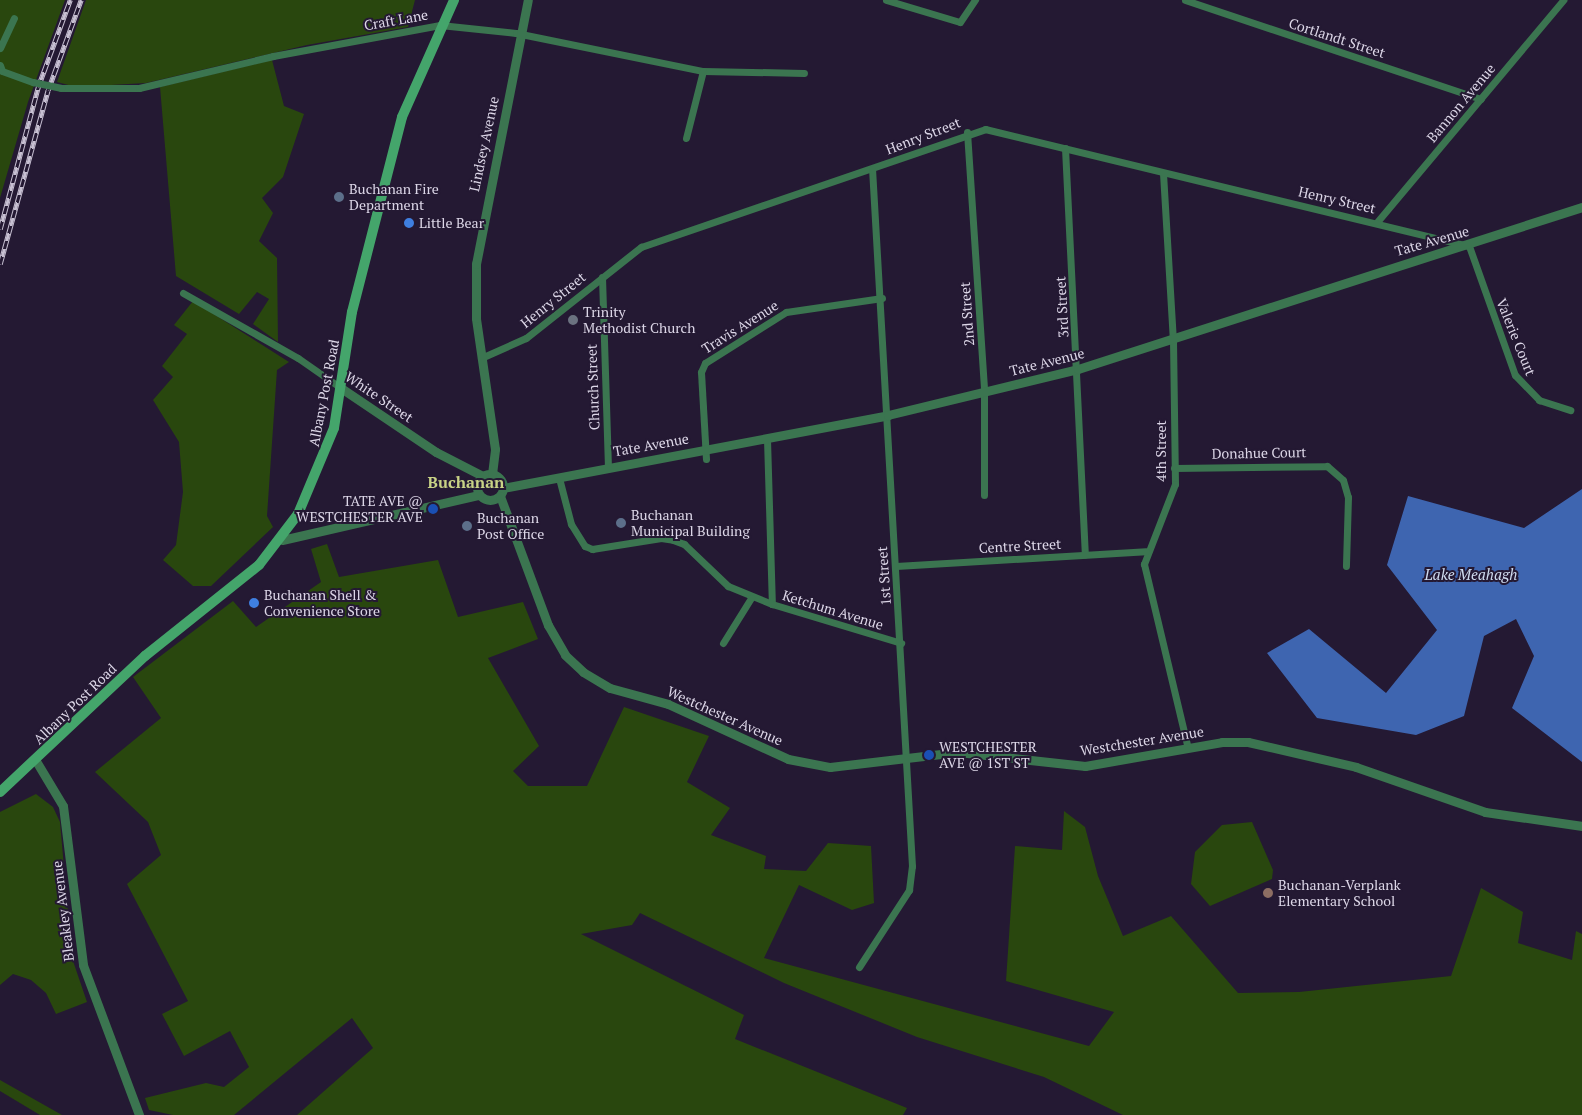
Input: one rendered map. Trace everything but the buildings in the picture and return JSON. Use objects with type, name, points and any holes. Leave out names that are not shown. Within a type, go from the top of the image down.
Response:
[{"type":"main road","name":"Albany Post Road","points":[[0,792],[36,761],[88,707],[248,575],[282,540],[322,465],[341,388],[352,312],[402,117],[440,25],[454,0]]},
{"type":"street","name":"Lindsey Avenue","points":[[479,495],[477,485],[487,475],[494,449],[481,358],[476,264],[494,155],[522,36],[528,0]]},
{"type":"street","points":[[886,0],[958,22],[975,0]]},
{"type":"street","name":"Cortlandt Street","points":[[1185,0],[1481,99]]},
{"type":"street","name":"Bannon Avenue","points":[[1377,222],[1563,0]]},
{"type":"street","points":[[0,48],[14,18]]},
{"type":"street","name":"Craft Lane","points":[[0,65],[2,71],[33,82],[61,88],[139,88],[273,56],[440,25],[522,36],[704,70],[804,73]]},
{"type":"street","points":[[686,138],[704,70]]},
{"type":"street","name":"Henry Street","points":[[481,358],[526,338],[641,247],[872,169],[967,132],[985,129],[1377,222],[1469,246]]},
{"type":"street","name":"2nd Street","points":[[967,132],[984,391],[984,495]]},
{"type":"street","name":"3rd Street","points":[[1065,148],[1078,369],[1085,555]]},
{"type":"street","name":"1st Street","points":[[859,967],[901,904],[911,881],[908,758],[882,298],[872,169]]},
{"type":"street","name":"4th Street","points":[[1146,551],[1170,507],[1174,468],[1173,340],[1163,172]]},
{"type":"street","name":"Tate Avenue","points":[[479,495],[489,501],[502,492],[608,467],[767,439],[888,415],[1078,369],[1173,340],[1392,266],[1469,246],[1582,207]]},
{"type":"street","name":"Valerie Court","points":[[1469,246],[1514,375],[1538,400],[1570,410]]},
{"type":"street","name":"Church Street","points":[[602,277],[608,467]]},
{"type":"street","name":"White Street","points":[[183,293],[298,358],[436,452],[487,475]]},
{"type":"street","name":"Travis Avenue","points":[[706,449],[702,367],[786,312],[882,298]]},
{"type":"street","name":"Ketchum Avenue","points":[[767,439],[772,604],[901,643]]},
{"type":"street","points":[[706,449],[706,459]]},
{"type":"street","name":"Donahue Court","points":[[1174,468],[1327,466],[1343,480],[1348,497],[1346,566]]},
{"type":"street","name":"Westchester Avenue","points":[[487,475],[502,492],[556,641],[591,678],[610,688],[668,704],[757,747],[813,766],[958,752],[1085,766],[1188,748],[1248,742],[1300,752],[1485,812],[1582,826]]},
{"type":"street","points":[[559,478],[571,524],[585,546],[592,549],[661,538],[673,540],[684,544],[728,586],[750,598],[772,604]]},
{"type":"street","points":[[282,540],[479,495]]},
{"type":"street","points":[[1146,551],[1144,564],[1188,748]]},
{"type":"street","name":"Centre Street","points":[[896,566],[1146,551]]},
{"type":"street","points":[[723,643],[750,598]]},
{"type":"street","name":"Bleakley Avenue","points":[[36,761],[63,806],[83,965],[139,1115]]},
{"type":"green space","points":[[0,0],[65,0],[28,102],[0,198]]},
{"type":"green space","points":[[86,0],[415,0],[408,27],[307,45],[146,83],[76,87],[57,82]]},
{"type":"green space","points":[[272,60],[284,106],[304,114],[283,177],[262,198],[273,213],[259,241],[277,258],[278,342],[253,324],[269,299],[257,292],[239,314],[176,276],[160,87]]},
{"type":"green space","points":[[193,301],[289,362],[277,370],[267,516],[273,527],[211,586],[193,586],[163,560],[176,545],[183,492],[179,442],[153,400],[173,377],[162,366],[187,334],[174,325]]},
{"type":"green space","points":[[327,544],[339,577],[438,560],[458,617],[523,602],[538,639],[488,658],[539,746],[513,771],[528,786],[587,786],[624,707],[709,736],[687,782],[730,808],[711,835],[766,856],[764,869],[806,871],[828,843],[871,846],[874,903],[852,910],[799,885],[764,958],[1089,1046],[1114,1012],[1006,981],[1015,846],[1062,850],[1064,811],[1085,827],[1098,876],[1123,936],[1171,916],[1238,993],[1299,992],[1451,976],[1481,888],[1523,912],[1518,943],[1572,960],[1576,931],[1582,934],[1582,1115],[1123,1115],[1044,1077],[917,1037],[784,983],[640,913],[632,925],[581,934],[744,1015],[735,1039],[907,1108],[903,1115],[297,1115],[373,1048],[352,1018],[234,1115],[173,1115],[149,1110],[145,1098],[206,1083],[224,1087],[249,1067],[230,1031],[184,1056],[162,1014],[188,1001],[127,884],[161,855],[148,822],[95,772],[161,718],[133,677],[233,601],[256,627],[321,582],[311,549]]},
{"type":"green space","points":[[36,794],[53,807],[60,822],[72,958],[87,1002],[56,1014],[46,993],[31,980],[13,974],[0,985],[0,812]]},
{"type":"green space","points":[[1252,822],[1273,870],[1272,879],[1210,906],[1191,884],[1195,852],[1222,825]]},
{"type":"green space","points":[[0,1080],[62,1115],[40,1115],[0,1091]]},
{"type":"water","name":"Lake Meahagh","points":[[1582,489],[1582,762],[1512,708],[1534,656],[1516,619],[1484,636],[1464,716],[1416,735],[1317,718],[1267,653],[1309,629],[1386,693],[1437,630],[1387,565],[1408,496],[1524,528]]},
{"type":"railway","points":[[0,229],[38,87],[70,0]]},
{"type":"railway","points":[[0,264],[48,90],[81,0]]},
{"type":"place","name":"Buchanan Fire Department","points":[[339,197]]},
{"type":"place","name":"Little Bear","points":[[409,223]]},
{"type":"place","name":"Trinity Methodist Church","points":[[573,320]]},
{"type":"place","name":"TATE AVE @ WESTCHESTER AVE","points":[[433,509]]},
{"type":"place","name":"Buchanan Municipal Building","points":[[621,523]]},
{"type":"place","name":"Buchanan Post Office","points":[[467,526]]},
{"type":"place","name":"Buchanan Shell & Convenience Store","points":[[254,603]]},
{"type":"place","name":"WESTCHESTER AVE @ 1ST ST","points":[[929,755]]},
{"type":"place","name":"Buchanan-Verplank Elementary School","points":[[1268,893]]},
{"type":"district","name":"Buchanan","points":[[466,482]]}]
